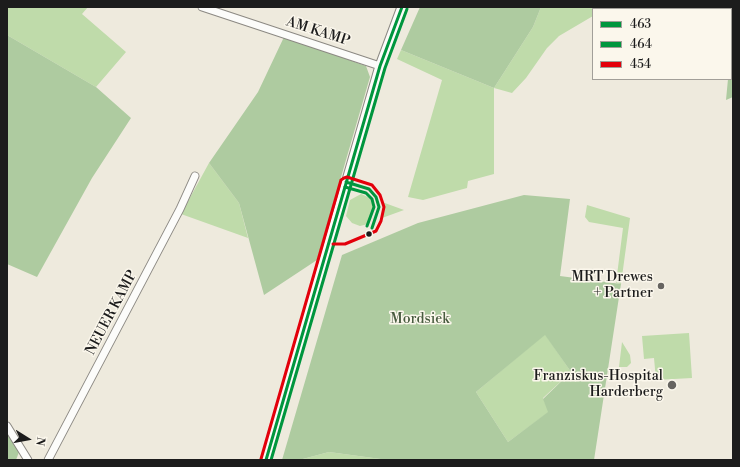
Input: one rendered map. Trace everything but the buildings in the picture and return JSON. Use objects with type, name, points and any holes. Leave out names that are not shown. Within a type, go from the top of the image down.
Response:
[{"type":"street","name":"AM KAMP","points":[[202,7],[380,66]]},
{"type":"street","points":[[266,460],[380,66],[402,7]]},
{"type":"street","name":"NEUER KAMP","points":[[48,460],[159,251],[194,176]]},
{"type":"street","points":[[7,426],[28,460]]},
{"type":"green space","points":[[7,7],[88,7],[82,14],[126,52],[96,87],[7,35]]},
{"type":"green space","points":[[420,7],[541,7],[533,27],[494,88],[401,50]]},
{"type":"green space","points":[[541,7],[607,7],[592,8],[592,17],[559,36],[547,48],[526,78],[512,93],[494,88],[533,27]]},
{"type":"green space","points":[[7,35],[96,87],[131,118],[92,178],[37,277],[7,264]]},
{"type":"green space","points":[[284,37],[366,66],[370,77],[317,260],[264,295],[239,203],[209,163],[258,92]]},
{"type":"green space","points":[[733,44],[733,97],[726,100],[728,80],[732,80]]},
{"type":"green space","points":[[401,50],[494,88],[494,174],[468,181],[467,188],[423,200],[408,197],[442,80],[397,59]]},
{"type":"green space","points":[[209,163],[239,203],[248,238],[181,214]]},
{"type":"green space","points":[[361,194],[370,198],[374,206],[371,219],[368,224],[360,226],[352,223],[346,216],[350,200]]},
{"type":"green space","name":"Mordsiek","points":[[524,195],[570,199],[560,276],[621,284],[594,460],[388,460],[329,452],[299,460],[282,460],[342,255],[418,223]],"holes":[[[545,335],[571,372],[543,399],[548,412],[508,442],[476,392]]]},
{"type":"green space","points":[[382,202],[404,210],[382,218]]},
{"type":"green space","points":[[587,205],[630,218],[621,284],[616,283],[623,228],[589,222],[585,217]]},
{"type":"green space","points":[[689,333],[692,378],[656,380],[654,358],[644,359],[642,336]]},
{"type":"green space","points":[[545,334],[571,372],[543,398],[549,412],[508,442],[476,392]]},
{"type":"green space","points":[[622,342],[630,355],[631,363],[627,367],[619,367]]},
{"type":"green space","points":[[7,433],[19,452],[16,460],[7,460]]},
{"type":"green space","points":[[329,452],[388,460],[299,460]]},
{"type":"transit line","name":"463","points":[[266,460],[380,66],[402,7]]},
{"type":"transit line","name":"464","points":[[271,460],[385,68],[407,9]]},
{"type":"transit line","name":"454","points":[[261,459],[341,180],[347,177],[372,185],[380,195],[384,207],[381,221],[376,231],[345,244],[333,244]]},
{"type":"transit line","name":"463","points":[[346,182],[369,189],[376,197],[379,207],[372,228]]},
{"type":"transit line","name":"464","points":[[345,187],[366,193],[372,199],[374,207],[367,226]]},
{"type":"place","name":"MRT Drewes + Partner","points":[[661,286]]},
{"type":"place","name":"Franziskus-Hospital Harderberg","points":[[672,385]]}]
